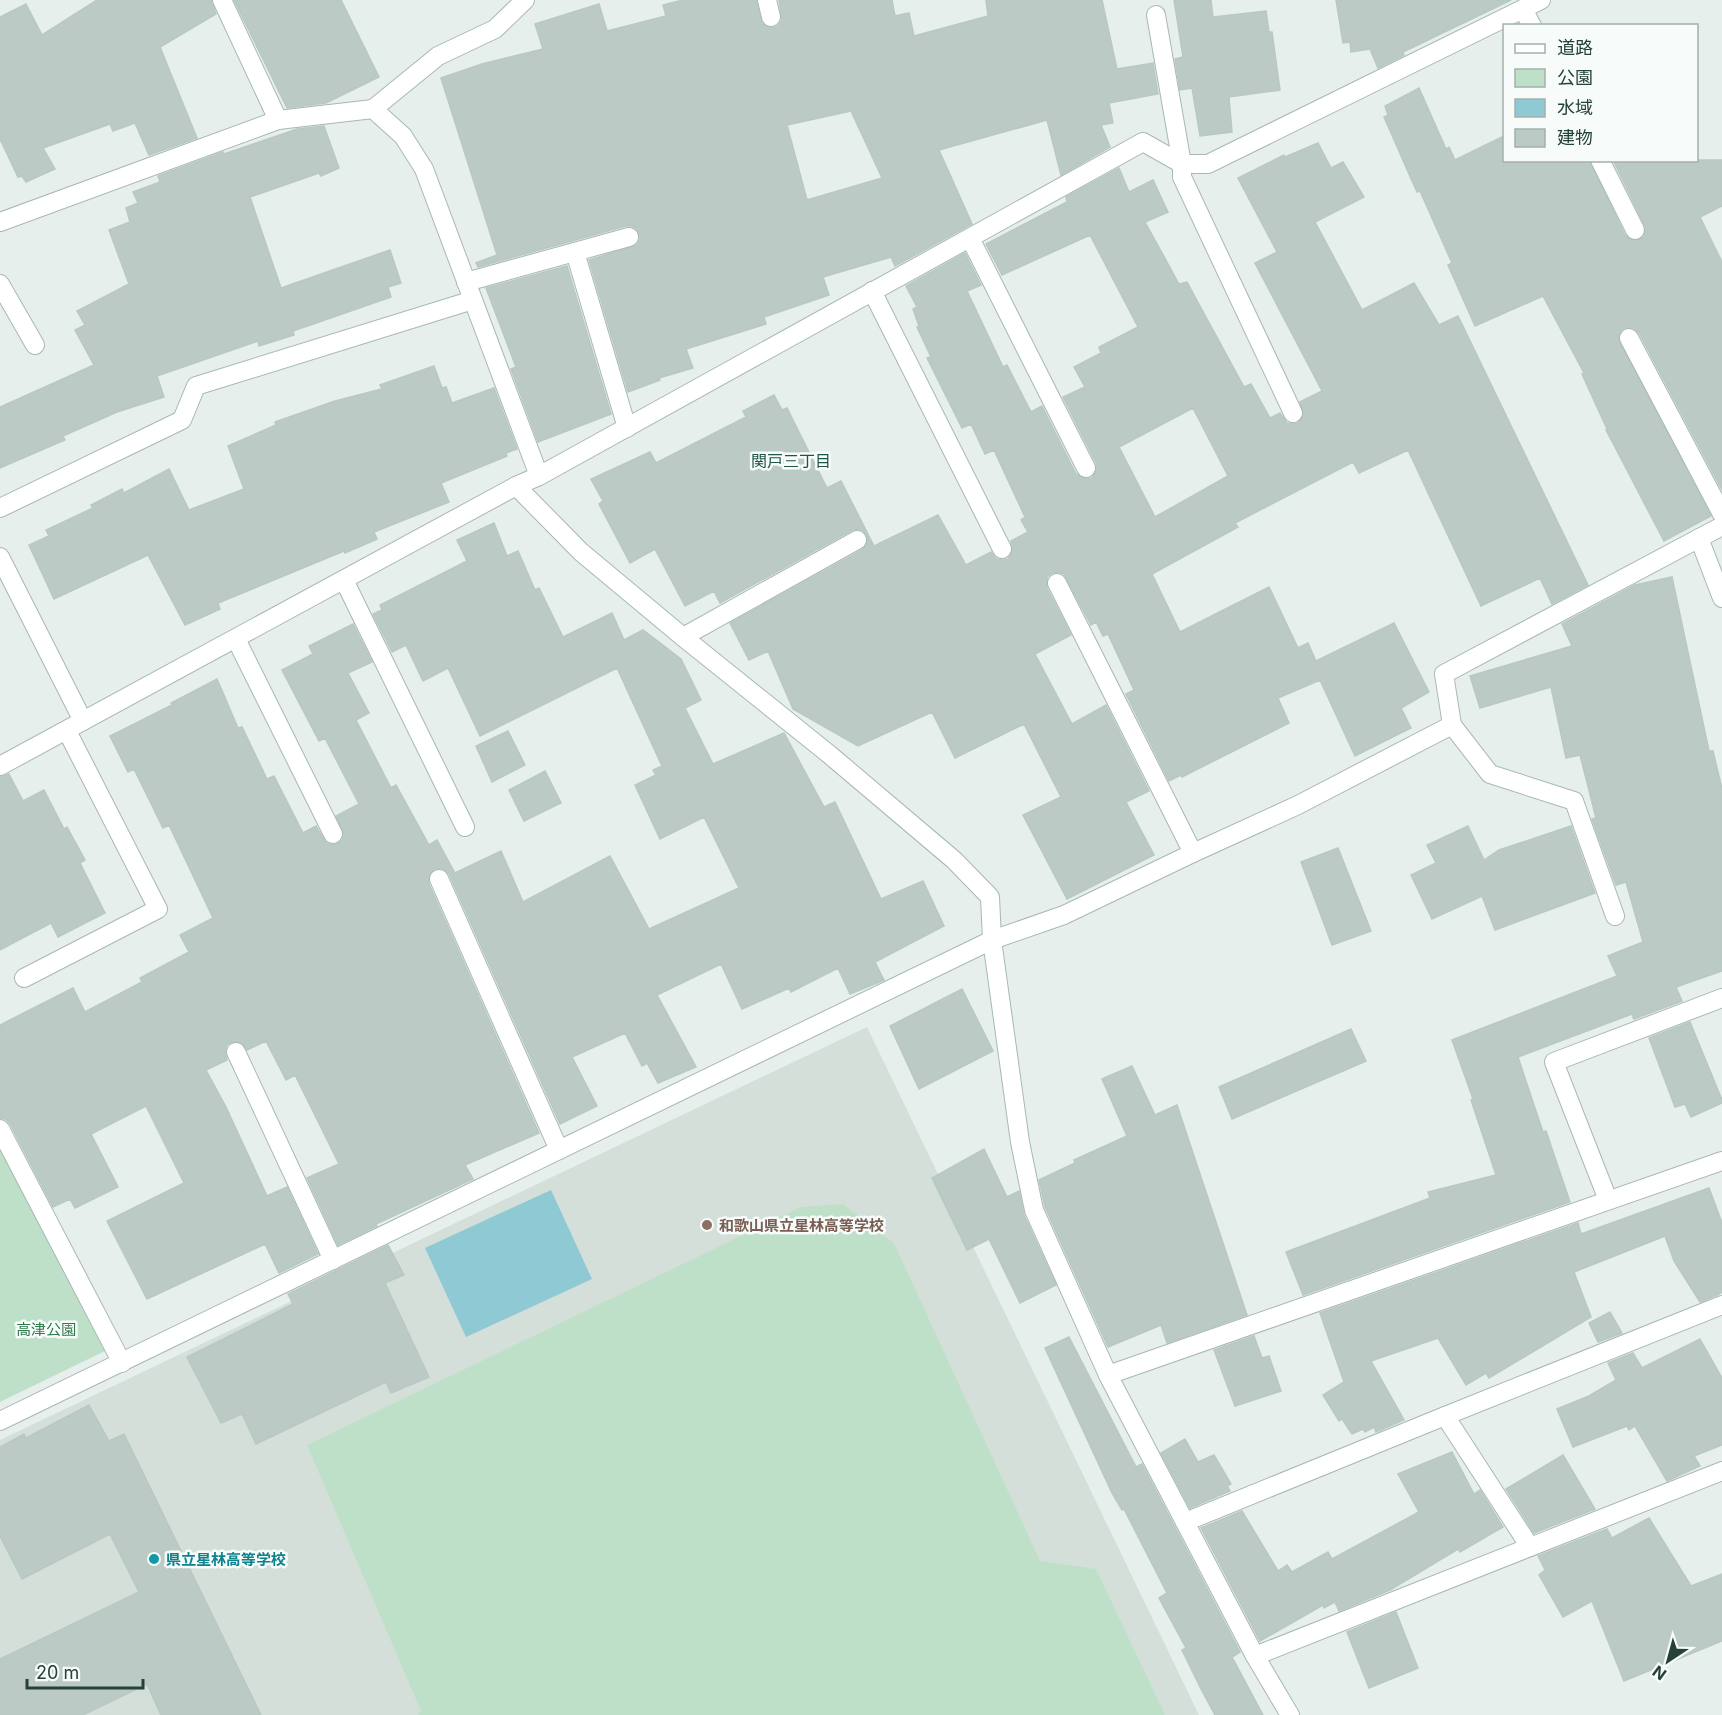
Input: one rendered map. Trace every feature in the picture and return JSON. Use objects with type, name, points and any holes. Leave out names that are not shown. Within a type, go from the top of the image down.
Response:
[{"type":"street","points":[[222,0],[279,120]]},
{"type":"street","points":[[0,222],[279,120],[373,109],[438,56],[495,29],[525,0]]},
{"type":"street","points":[[1513,24],[1528,17],[1541,0]]},
{"type":"street","points":[[1156,15],[1182,164],[1182,177],[1293,413]]},
{"type":"street","points":[[0,766],[627,428],[1143,142],[1182,164],[1208,164],[1503,28]]},
{"type":"street","points":[[373,109],[403,136],[424,169],[539,476]]},
{"type":"street","points":[[1601,162],[1635,230]]},
{"type":"street","points":[[466,282],[629,237]]},
{"type":"street","points":[[970,238],[1086,468]]},
{"type":"street","points":[[575,252],[627,428]]},
{"type":"street","points":[[0,284],[35,345]]},
{"type":"street","points":[[872,291],[1002,549]]},
{"type":"street","points":[[0,508],[182,420],[196,387],[473,300]]},
{"type":"street","points":[[1629,338],[1722,514]]},
{"type":"street","points":[[516,486],[581,552],[683,638],[830,754],[954,860],[990,897],[992,940],[1020,1142],[1034,1210],[1108,1375],[1255,1656],[1290,1715]]},
{"type":"street","points":[[1615,916],[1574,801],[1490,774],[1452,725],[1444,674],[1722,526]]},
{"type":"street","points":[[1699,538],[1722,598]]},
{"type":"street","points":[[683,638],[857,540]]},
{"type":"street","points":[[0,557],[83,721]]},
{"type":"street","points":[[344,579],[465,827]]},
{"type":"street","points":[[1057,583],[1193,852]]},
{"type":"street","points":[[236,639],[333,834]]},
{"type":"street","points":[[0,1421],[992,940],[1064,915],[1193,852],[1298,805],[1452,725]]},
{"type":"street","points":[[24,978],[158,909],[67,731]]},
{"type":"street","points":[[439,879],[560,1150]]},
{"type":"street","points":[[1608,1200],[1554,1062],[1722,998]]},
{"type":"street","points":[[236,1052],[333,1260]]},
{"type":"street","points":[[0,1129],[122,1362]]},
{"type":"street","points":[[1108,1375],[1722,1161]]},
{"type":"street","points":[[1185,1522],[1722,1305]]},
{"type":"street","points":[[1444,1416],[1530,1547]]},
{"type":"street","points":[[1255,1656],[1722,1471]]},
{"type":"shaded area","name":"和歌山県立星林高等学校","points":[[867,1027],[1199,1715],[0,1715],[0,1440]]},
{"type":"green space","name":"高津公園","points":[[0,1141],[107,1350],[0,1402]]},
{"type":"green space","points":[[843,1204],[894,1243],[1040,1561],[1096,1569],[1165,1715],[418,1715],[421,1711],[307,1445],[801,1207]]},
{"type":"water","points":[[551,1190],[592,1279],[466,1337],[425,1248]]},
{"type":"building","points":[[97,0],[211,0],[216,14],[160,47],[197,138],[149,155],[135,123],[113,131],[110,124],[43,148],[55,169],[26,182],[22,176],[18,177],[0,139],[0,17],[26,4],[42,35]]},
{"type":"building","points":[[234,0],[341,0],[379,77],[326,103],[287,108]]},
{"type":"building","points":[[683,0],[756,0],[762,24],[773,28],[778,26],[782,20],[779,0],[892,0],[895,16],[909,13],[914,36],[988,16],[986,0],[1102,0],[1117,69],[1153,63],[1158,94],[1109,103],[1113,123],[1101,125],[1110,147],[1061,175],[1047,120],[939,150],[972,224],[895,266],[891,257],[823,277],[829,295],[764,317],[766,324],[686,349],[693,368],[659,378],[660,380],[628,392],[589,260],[637,245],[640,239],[637,229],[626,226],[478,267],[476,263],[497,255],[441,78],[482,64],[543,49],[535,24],[599,4],[607,31],[666,16],[663,5]],"holes":[[[851,111],[882,178],[807,200],[787,125]]]},
{"type":"building","points":[[1174,0],[1211,0],[1213,17],[1266,11],[1269,32],[1272,32],[1280,90],[1229,97],[1232,132],[1200,136],[1192,88],[1180,90],[1175,59],[1183,57]]},
{"type":"building","points":[[1336,0],[1511,0],[1403,52],[1404,55],[1378,68],[1370,49],[1351,52],[1350,42],[1343,43]]},
{"type":"building","points":[[1419,88],[1446,149],[1449,147],[1455,160],[1503,136],[1503,162],[1590,162],[1625,235],[1634,241],[1644,237],[1645,226],[1614,162],[1722,160],[1722,206],[1700,217],[1722,262],[1722,490],[1639,333],[1634,328],[1624,328],[1618,338],[1711,516],[1664,541],[1606,430],[1582,374],[1584,373],[1543,296],[1475,326],[1448,265],[1452,263],[1384,117],[1388,115],[1385,106]]},
{"type":"building","points":[[324,126],[339,168],[321,176],[319,173],[250,197],[281,288],[390,250],[401,283],[388,287],[391,297],[293,331],[294,335],[259,346],[258,341],[157,376],[164,397],[117,412],[63,436],[65,440],[0,468],[0,407],[94,365],[75,330],[85,325],[77,311],[129,284],[109,230],[130,222],[126,208],[138,203],[133,192],[160,182],[158,176],[223,152],[224,154],[297,129]]},
{"type":"building","points":[[1318,143],[1331,168],[1343,162],[1364,197],[1315,222],[1362,310],[1414,283],[1439,325],[1458,316],[1588,585],[1552,604],[1540,578],[1481,606],[1408,450],[1359,473],[1353,462],[1235,523],[1238,527],[1152,574],[1180,632],[1269,587],[1298,648],[1308,643],[1316,661],[1394,623],[1429,692],[1401,708],[1411,728],[1355,756],[1320,680],[1278,698],[1289,723],[1182,777],[1181,775],[1169,781],[1126,694],[1134,690],[1108,634],[1103,636],[1096,622],[1091,625],[1064,574],[1052,573],[1047,577],[1047,588],[1071,635],[1035,654],[1072,724],[1106,705],[1149,791],[1126,802],[1154,855],[1067,899],[1023,815],[1061,797],[1024,724],[955,758],[932,712],[858,746],[793,709],[768,651],[749,660],[730,623],[862,550],[868,541],[863,531],[852,530],[720,603],[714,591],[685,606],[655,549],[630,563],[599,504],[603,501],[591,479],[650,452],[656,463],[746,417],[743,411],[774,395],[782,410],[787,408],[827,488],[841,481],[874,546],[938,515],[966,565],[991,552],[996,559],[1008,559],[1013,550],[1011,541],[1028,532],[1021,520],[1025,517],[994,450],[985,454],[971,424],[962,428],[927,358],[931,357],[917,327],[919,326],[913,309],[917,307],[906,286],[965,253],[981,285],[967,291],[1003,367],[1007,365],[1031,412],[1042,406],[1076,474],[1085,479],[1092,478],[1097,469],[1096,463],[1063,397],[1085,387],[1074,367],[1101,353],[1099,347],[1138,327],[1090,235],[1002,275],[986,244],[1067,202],[1066,197],[1119,168],[1129,192],[1153,180],[1168,212],[1145,222],[1179,284],[1187,282],[1244,387],[1251,384],[1270,418],[1280,413],[1287,423],[1298,423],[1304,415],[1300,402],[1322,391],[1255,263],[1277,252],[1238,178],[1284,155],[1285,157]],"holes":[[[1193,408],[1228,476],[1155,517],[1119,447]]]},
{"type":"building","points":[[567,266],[611,414],[538,442],[511,369],[516,367],[486,288]]},
{"type":"building","points":[[434,366],[442,388],[446,387],[452,403],[494,388],[517,449],[506,453],[507,456],[441,483],[449,502],[374,532],[377,539],[345,553],[344,551],[218,603],[220,609],[185,625],[148,555],[54,599],[29,545],[49,536],[46,530],[93,508],[91,505],[122,489],[124,493],[169,469],[189,510],[244,489],[228,446],[276,425],[275,422],[335,401],[382,389],[380,385]]},
{"type":"building","points":[[494,523],[507,556],[518,551],[535,590],[539,588],[563,637],[612,613],[624,640],[643,630],[681,659],[701,700],[685,708],[713,764],[784,733],[824,807],[835,802],[881,899],[923,881],[944,926],[875,962],[884,980],[850,994],[838,968],[791,992],[789,988],[742,1009],[721,964],[657,995],[696,1067],[658,1083],[647,1063],[642,1066],[625,1033],[572,1057],[597,1106],[560,1124],[449,874],[441,868],[434,869],[428,877],[429,884],[539,1133],[465,1165],[473,1179],[376,1224],[377,1226],[338,1245],[307,1178],[339,1164],[295,1075],[286,1080],[266,1041],[247,1050],[242,1043],[232,1042],[225,1050],[227,1060],[206,1070],[226,1107],[267,1196],[287,1187],[318,1254],[279,1273],[265,1244],[147,1299],[107,1221],[184,1183],[146,1106],[91,1134],[118,1187],[75,1208],[70,1199],[53,1207],[10,1124],[6,1119],[0,1118],[0,1025],[73,988],[85,1012],[142,982],[140,978],[189,952],[180,935],[213,918],[169,825],[163,828],[134,769],[128,772],[110,736],[217,679],[238,728],[242,727],[267,779],[274,776],[303,833],[316,826],[326,843],[337,844],[342,841],[344,834],[336,816],[359,804],[325,738],[319,741],[282,670],[313,654],[309,646],[353,624],[372,662],[348,673],[369,713],[356,720],[391,788],[396,785],[429,845],[437,840],[455,873],[501,851],[523,902],[610,856],[649,929],[739,888],[704,817],[660,839],[635,785],[656,775],[653,770],[662,766],[617,668],[480,736],[448,668],[423,681],[406,645],[392,652],[373,614],[382,610],[380,605],[467,561],[457,540]]},
{"type":"building","points":[[1672,577],[1709,751],[1713,751],[1722,789],[1722,971],[1676,987],[1682,1001],[1634,1019],[1632,1014],[1518,1057],[1570,1202],[1303,1295],[1286,1252],[1430,1198],[1428,1192],[1496,1175],[1452,1040],[1617,976],[1608,956],[1643,942],[1626,882],[1616,885],[1592,819],[1596,818],[1580,755],[1566,758],[1551,687],[1480,708],[1470,676],[1572,646],[1562,624],[1635,585]]},
{"type":"building","points":[[508,731],[525,765],[492,782],[476,746]]},
{"type":"building","points":[[545,771],[561,803],[524,821],[509,790]]},
{"type":"building","points":[[9,774],[23,801],[44,790],[64,829],[67,827],[85,860],[80,863],[105,913],[58,937],[51,923],[0,950],[0,777]]},
{"type":"building","points":[[1468,826],[1484,860],[1499,850],[1571,826],[1595,893],[1495,930],[1482,896],[1432,919],[1411,875],[1436,863],[1427,845]]},
{"type":"building","points":[[1338,848],[1371,931],[1332,945],[1301,862]]},
{"type":"building","points":[[962,989],[993,1051],[919,1089],[890,1026]]},
{"type":"building","points":[[1690,1022],[1722,1100],[1722,1103],[1691,1117],[1685,1104],[1675,1107],[1649,1038]]},
{"type":"building","points":[[1351,1029],[1366,1061],[1232,1119],[1219,1087]]},
{"type":"building","points":[[1132,1066],[1155,1115],[1177,1105],[1247,1315],[1167,1343],[1161,1325],[1108,1347],[1045,1207],[1039,1180],[1075,1163],[1074,1160],[1127,1136],[1102,1079]]},
{"type":"building","points":[[984,1149],[1007,1197],[1019,1191],[1024,1215],[1056,1285],[1020,1303],[989,1239],[967,1250],[932,1178]]},
{"type":"building","points":[[1709,1188],[1722,1223],[1722,1292],[1719,1294],[1700,1302],[1674,1261],[1665,1236],[1574,1272],[1591,1317],[1489,1378],[1486,1373],[1466,1385],[1438,1338],[1371,1361],[1404,1420],[1376,1432],[1374,1427],[1365,1432],[1363,1429],[1352,1434],[1342,1419],[1339,1421],[1323,1395],[1344,1382],[1320,1313],[1578,1223],[1581,1234]]},
{"type":"building","points":[[388,1245],[404,1275],[385,1283],[429,1377],[391,1393],[386,1382],[256,1444],[242,1414],[221,1423],[187,1357],[293,1304],[288,1294]]},
{"type":"building","points":[[1610,1312],[1622,1333],[1598,1342],[1589,1323]]},
{"type":"building","points":[[1254,1336],[1262,1358],[1269,1356],[1281,1391],[1235,1406],[1214,1350]]},
{"type":"building","points":[[1069,1337],[1136,1467],[1142,1464],[1240,1652],[1232,1657],[1263,1715],[1215,1715],[1201,1689],[1182,1650],[1186,1648],[1159,1598],[1167,1593],[1124,1509],[1122,1510],[1112,1493],[1045,1348]]},
{"type":"building","points":[[1700,1339],[1722,1378],[1722,1445],[1694,1456],[1700,1466],[1667,1481],[1635,1426],[1629,1430],[1627,1426],[1573,1447],[1557,1409],[1589,1396],[1616,1380],[1608,1363],[1633,1353],[1642,1368]]},
{"type":"building","points":[[89,1405],[109,1441],[124,1434],[261,1715],[161,1715],[147,1684],[83,1715],[0,1715],[0,1659],[139,1592],[110,1534],[22,1579],[0,1536],[0,1447],[24,1434],[26,1438]]},
{"type":"building","points":[[1185,1439],[1198,1462],[1214,1455],[1231,1484],[1227,1486],[1230,1491],[1190,1508],[1161,1453]]},
{"type":"building","points":[[1452,1452],[1474,1494],[1480,1490],[1503,1527],[1460,1552],[1458,1549],[1390,1590],[1339,1611],[1335,1602],[1324,1608],[1323,1605],[1260,1641],[1201,1528],[1242,1511],[1278,1571],[1287,1565],[1292,1572],[1328,1552],[1332,1559],[1419,1512],[1398,1474]]},
{"type":"building","points":[[1563,1455],[1595,1509],[1534,1533],[1506,1489]]},
{"type":"building","points":[[1649,1518],[1691,1586],[1722,1574],[1722,1641],[1624,1681],[1592,1601],[1563,1617],[1539,1575],[1545,1570],[1538,1556],[1607,1529],[1612,1538]]},
{"type":"building","points":[[1396,1612],[1418,1668],[1369,1688],[1347,1632]]},
{"type":"place","name":"和歌山県立星林高等学校","points":[[707,1225]]},
{"type":"place","name":"県立星林高等学校","points":[[154,1559]]},
{"type":"district","name":"関戸三丁目","points":[[791,461]]}]
